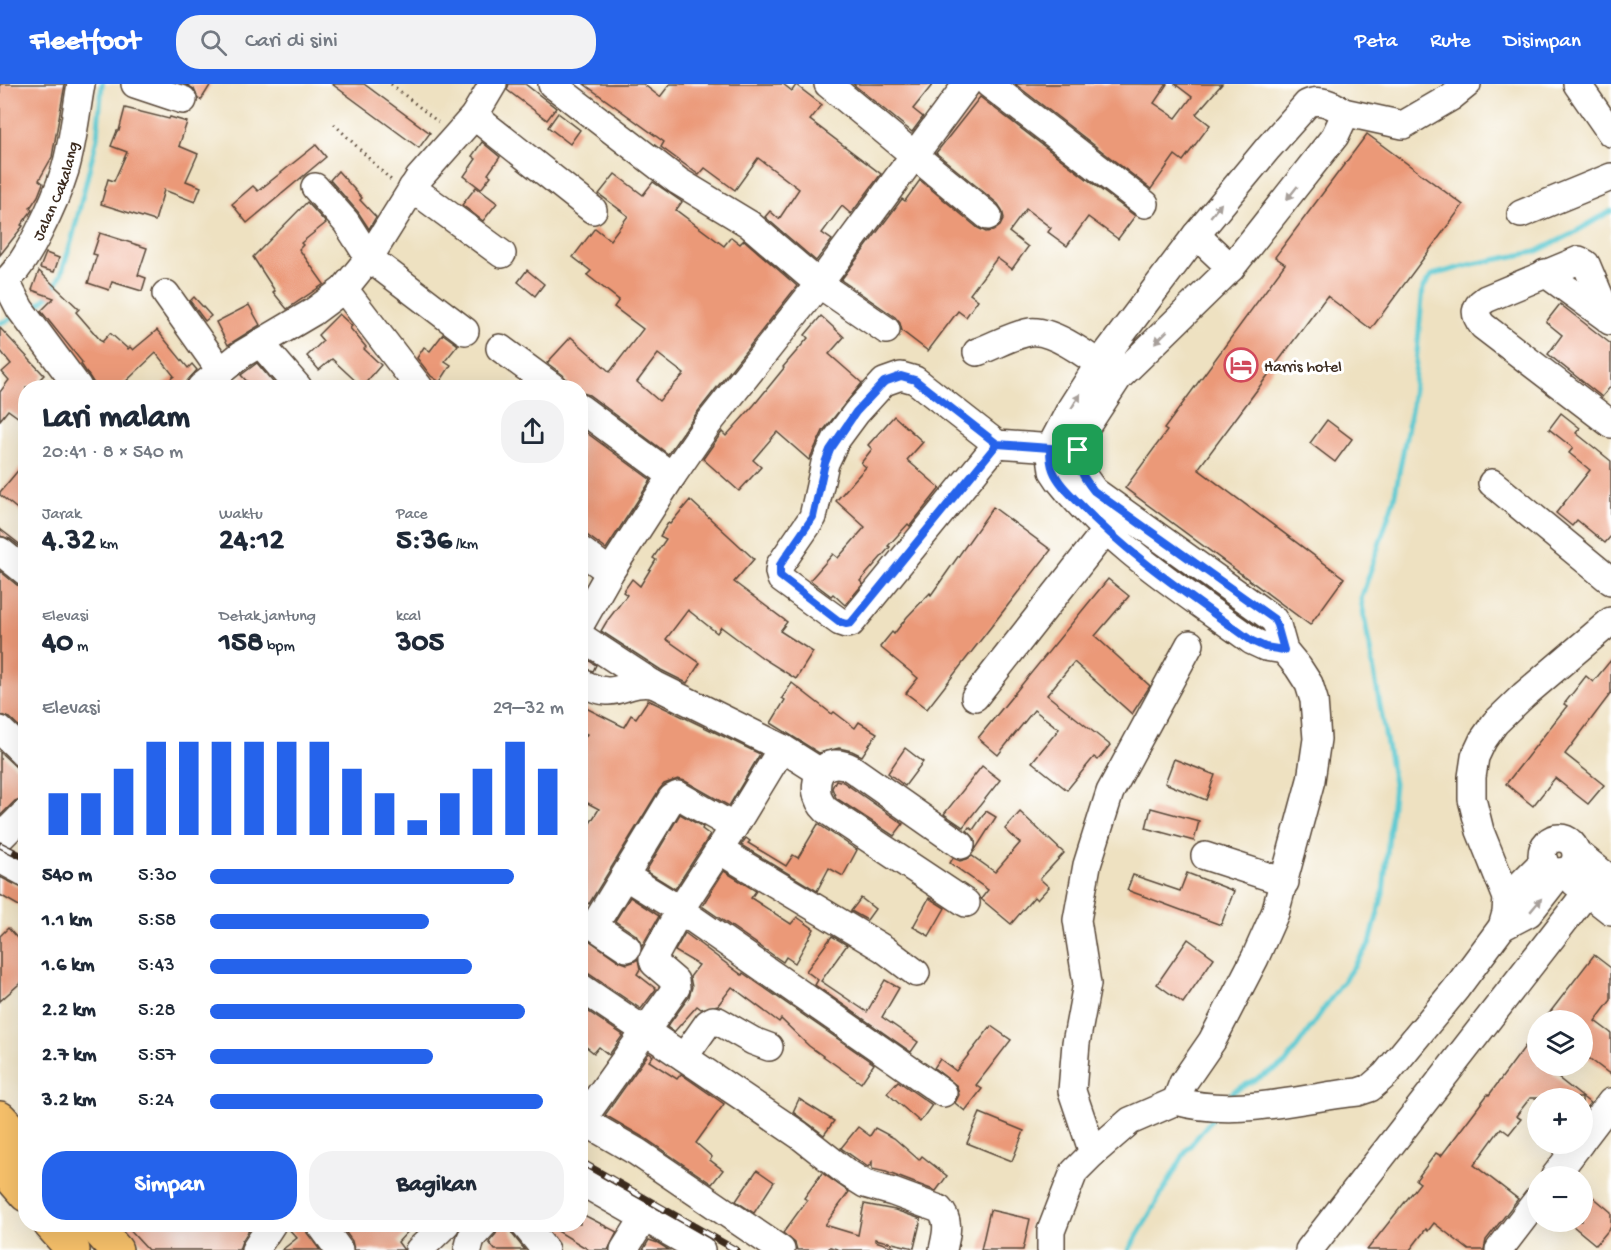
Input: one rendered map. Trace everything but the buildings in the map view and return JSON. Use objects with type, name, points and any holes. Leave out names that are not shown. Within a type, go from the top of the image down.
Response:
[{"type":"main road","points":[[0,1118],[18,1137]]},
{"type":"main road","points":[[0,1144],[18,1164]]},
{"type":"main road","points":[[0,1165],[18,1187]]},
{"type":"main road","points":[[0,1183],[18,1193]]},
{"type":"main road","points":[[57,1232],[73,1250]]},
{"type":"main road","points":[[78,1232],[95,1250]]},
{"type":"main road","points":[[100,1232],[116,1250]]},
{"type":"street","name":"Jalan Cakalang","points":[[3,283],[23,260],[49,209],[65,170],[81,84]]},
{"type":"street","points":[[135,84],[183,100]]},
{"type":"street","points":[[166,294],[211,378],[242,354],[313,312],[344,290],[369,258],[409,192],[429,165],[474,116],[494,84]]},
{"type":"street","points":[[552,84],[678,181],[749,224],[819,284],[886,330]]},
{"type":"street","points":[[828,84],[988,216]]},
{"type":"street","points":[[588,611],[610,572],[708,424],[819,284],[967,84]]},
{"type":"street","points":[[988,84],[1145,204]]},
{"type":"street","points":[[1186,1104],[1183,1083],[1212,1041],[1255,958],[1275,913],[1311,780],[1317,740],[1317,716],[1309,684],[1284,650],[1274,619],[1094,491],[1078,464],[1082,433],[1109,371],[1196,235],[1306,104],[1320,101],[1343,112],[1403,125],[1452,97],[1467,84]]},
{"type":"street","points":[[1577,84],[1611,133]]},
{"type":"street","points":[[1284,650],[1265,647],[1252,641],[1106,530],[1059,480],[1053,471],[1050,448],[1071,408],[1109,371],[1231,268],[1328,147],[1340,127],[1343,112]]},
{"type":"street","points":[[474,116],[593,210]]},
{"type":"street","points":[[1521,214],[1611,177]]},
{"type":"street","points":[[315,187],[346,222],[369,258],[465,331]]},
{"type":"street","points":[[409,192],[502,254]]},
{"type":"street","points":[[1196,235],[1231,268]]},
{"type":"street","points":[[1610,321],[1584,262],[1576,261],[1486,299],[1477,308],[1476,315],[1483,326],[1611,424]]},
{"type":"street","points":[[3,283],[73,380]]},
{"type":"street","points":[[344,290],[414,380]]},
{"type":"street","points":[[977,352],[1032,332],[1051,336],[1109,371]]},
{"type":"street","points":[[260,343],[292,380]]},
{"type":"street","points":[[500,348],[543,380]]},
{"type":"street","points":[[997,444],[851,623],[840,622],[781,579],[778,572],[780,565],[813,517],[830,450],[856,412],[884,382],[901,376],[915,380],[997,444],[1078,450]]},
{"type":"street","points":[[588,414],[672,476]]},
{"type":"street","points":[[1492,483],[1611,580]]},
{"type":"street","points":[[975,697],[1106,530]]},
{"type":"street","points":[[588,556],[610,572]]},
{"type":"street","points":[[1051,1250],[1051,1232],[1074,1172],[1130,1121],[1186,1104],[1240,1109],[1359,1092],[1370,1088],[1385,1075],[1448,999],[1502,927],[1507,898],[1480,831],[1472,799],[1475,758],[1483,740],[1495,723],[1524,695],[1611,621]]},
{"type":"street","points":[[588,641],[653,684],[782,748],[820,772]]},
{"type":"street","points":[[1093,1153],[1072,1091],[1076,1042],[1087,984],[1077,920],[1087,865],[1110,792],[1190,644]]},
{"type":"street","points":[[588,685],[604,692],[621,690],[642,683],[653,684]]},
{"type":"street","points":[[0,730],[18,747]]},
{"type":"street","points":[[588,1109],[676,988],[675,981],[654,963],[653,959],[680,910],[782,748]]},
{"type":"street","points":[[961,845],[846,765],[832,764],[820,772],[816,783],[816,794],[821,806],[966,903]]},
{"type":"street","points":[[588,925],[626,876],[672,798],[676,795],[734,827]]},
{"type":"street","points":[[10,832],[18,852]]},
{"type":"street","points":[[719,850],[884,949],[916,973]]},
{"type":"street","points":[[1205,856],[1285,882]]},
{"type":"street","points":[[1507,898],[1561,864],[1611,879]]},
{"type":"street","points":[[1561,864],[1587,892],[1611,911]]},
{"type":"street","points":[[1502,927],[1529,913],[1561,864]]},
{"type":"street","points":[[626,876],[680,910],[943,1093]]},
{"type":"street","points":[[1309,1250],[1587,892]]},
{"type":"street","points":[[588,930],[627,948]]},
{"type":"street","points":[[588,993],[799,1135],[865,1184],[939,1209],[948,1225],[943,1250]]},
{"type":"street","points":[[684,1058],[708,1023],[713,1020],[769,1047]]},
{"type":"street","points":[[1593,1125],[1611,1102]]},
{"type":"street","points":[[588,1123],[637,1152],[781,1250]]},
{"type":"street","points":[[588,1186],[701,1250]]},
{"type":"street","points":[[1498,1250],[1527,1213]]},
{"type":"street","points":[[624,1250],[644,1218]]},
{"type":"street","points":[[255,1250],[267,1232]]},
{"type":"street","points":[[326,1232],[339,1250]]},
{"type":"street","points":[[419,1250],[438,1232]]},
{"type":"street","points":[[530,1232],[545,1250]]},
{"type":"path","points":[[391,84],[456,136]]},
{"type":"path","points":[[334,124],[409,192]]},
{"type":"waterway","points":[[31,311],[51,294],[61,275],[97,138],[102,84]]},
{"type":"waterway","points":[[1228,1098],[1234,1091],[1285,1064],[1370,943],[1383,893],[1394,784],[1361,599],[1394,499],[1412,405],[1423,288],[1432,275],[1473,264],[1535,252],[1611,211]]},
{"type":"waterway","points":[[0,323],[16,317]]},
{"type":"waterway","points":[[1129,1250],[1186,1151],[1215,1115]]},
{"type":"railway","points":[[0,845],[18,854]]},
{"type":"railway","points":[[588,1166],[736,1250]]},
{"type":"place","name":"Harris hotel","points":[[1241,365]]},
{"type":"route","points":[[1078,450],[997,444],[851,623],[840,622],[781,579],[778,572],[780,565],[808,528],[813,517],[825,463],[836,440],[876,389],[884,382],[901,376],[923,385],[997,444],[1050,448],[1053,471],[1059,480],[1106,530],[1252,641],[1265,647],[1284,650],[1274,619],[1094,491],[1081,472],[1078,464],[1078,450]]}]
